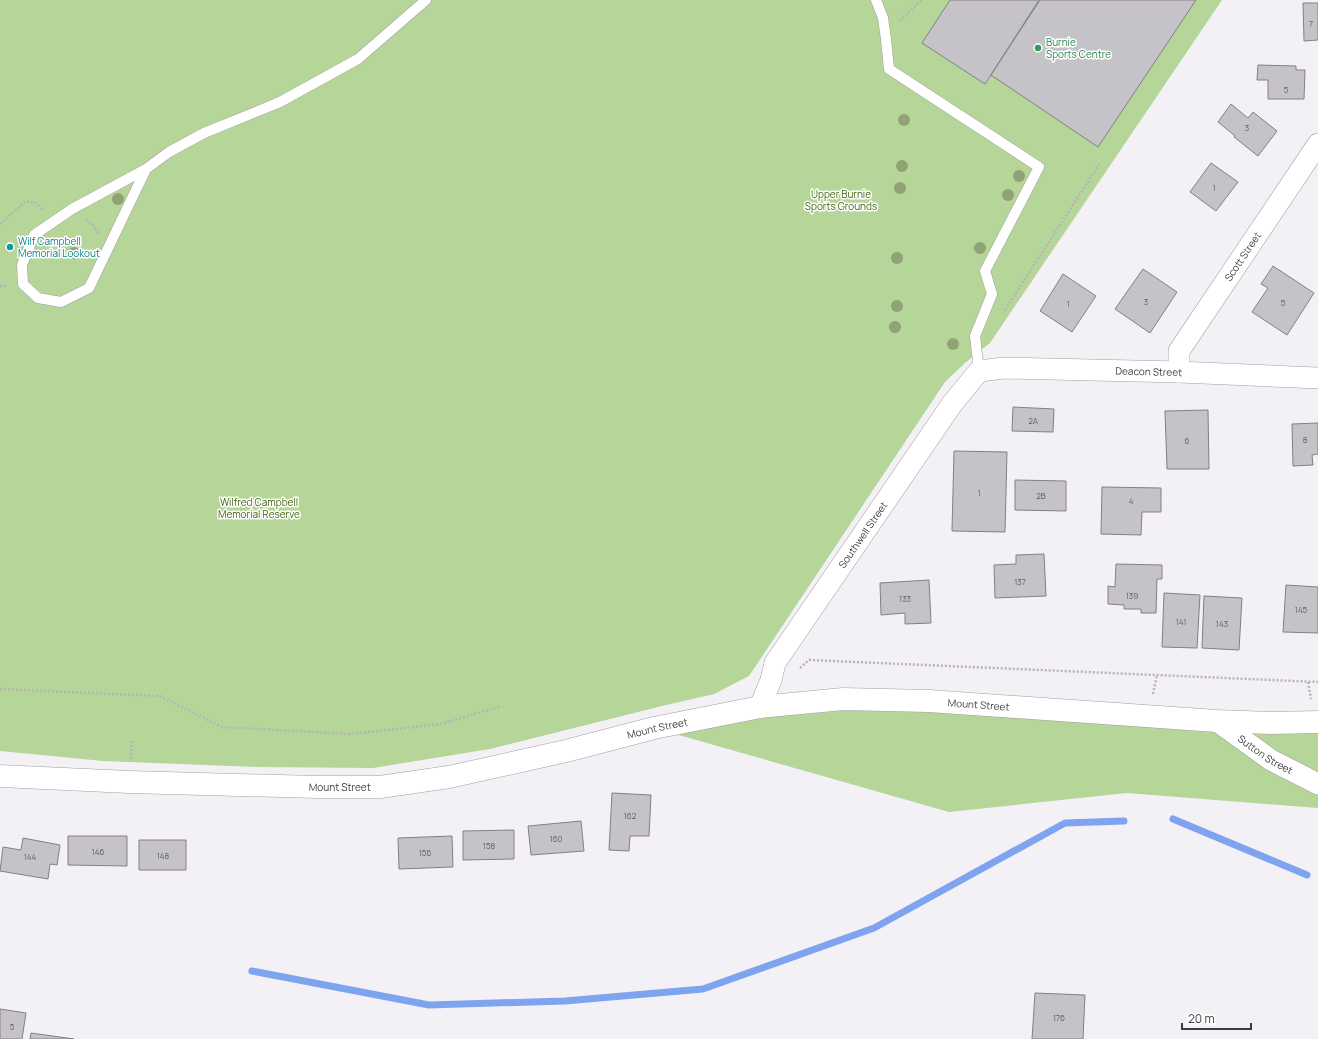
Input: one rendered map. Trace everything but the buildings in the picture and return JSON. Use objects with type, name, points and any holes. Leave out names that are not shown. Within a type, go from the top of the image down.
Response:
[{"type":"highway","name":"Mount Street","points":[[0,776],[129,782],[316,787],[380,787],[449,777],[566,751],[654,728],[760,707],[842,699],[929,701],[1217,721],[1270,723],[1318,722]]},
{"type":"street","name":"Scott Street","points":[[1179,372],[1179,351],[1318,144]]},
{"type":"street","name":"Deacon Street","points":[[979,371],[1004,368],[1179,372],[1318,378]]},
{"type":"street","name":"Southwell Street","points":[[760,707],[771,680],[775,663],[952,404],[979,371]]},
{"type":"street","name":"Sutton Street","points":[[1217,721],[1271,760],[1318,784]]},
{"type":"lane","points":[[146,169],[89,288],[61,302],[38,298],[23,284],[22,264],[34,235],[72,209],[146,169],[169,152],[204,133],[280,102],[358,59],[426,0]]},
{"type":"lane","points":[[876,0],[883,18],[889,69],[1039,167],[985,271],[992,294],[975,336],[979,371]]},
{"type":"path","points":[[886,39],[900,20],[921,0]]},
{"type":"path","points":[[1002,315],[1100,163]]},
{"type":"path","points":[[0,224],[26,201],[37,203],[53,222]]},
{"type":"path","points":[[72,209],[93,225],[109,247]]},
{"type":"path","points":[[798,670],[809,660],[1318,682]]},
{"type":"path","points":[[0,689],[160,696],[222,727],[350,734],[440,724],[501,706]]},
{"type":"green space","name":"Wilfred Campbell Memorial Reserve","points":[[0,0],[1222,0],[990,343],[965,363],[945,382],[749,676],[714,694],[490,749],[373,768],[256,767],[103,761],[0,751]]},
{"type":"green space","points":[[760,707],[1318,722],[1318,808],[1127,793],[949,812],[654,728]]},
{"type":"waterway","points":[[1173,819],[1307,875]]},
{"type":"waterway","points":[[252,971],[429,1005],[565,1001],[703,989],[874,928],[1065,823],[1124,821]]},
{"type":"place","name":"Burnie Sports Centre","points":[[1038,48]]},
{"type":"place","name":"Wilf Campbell Memorial Lookout","points":[[10,247]]},
{"type":"park label","name":"Upper Burnie Sports Grounds","points":[[841,200]]}]
